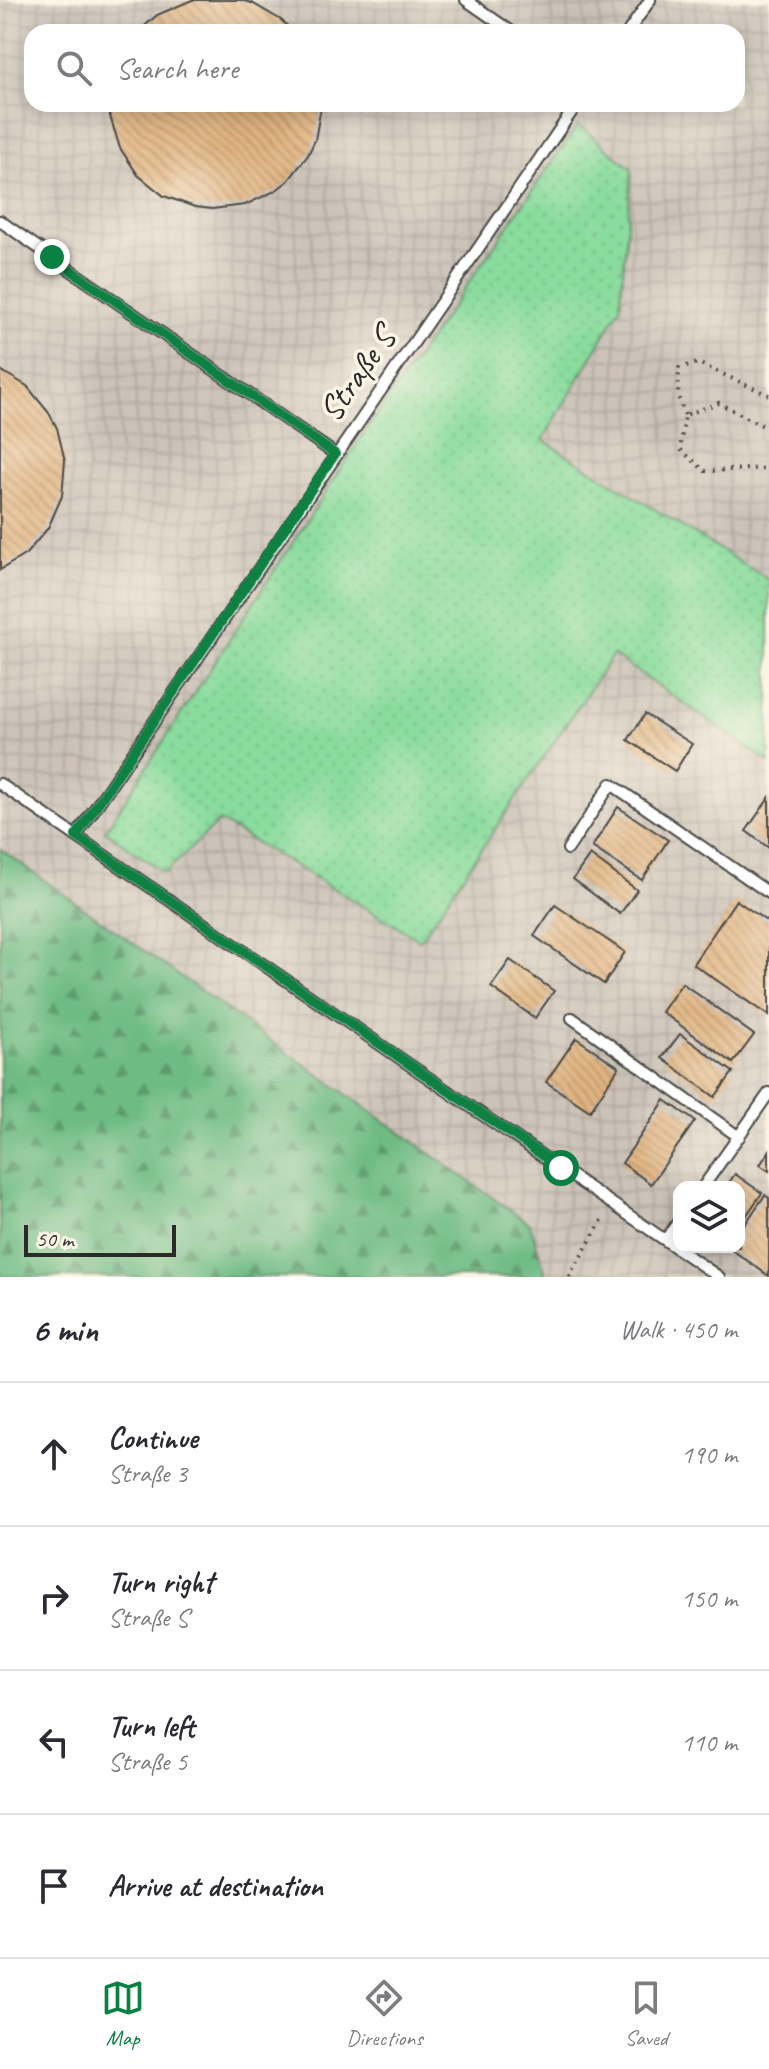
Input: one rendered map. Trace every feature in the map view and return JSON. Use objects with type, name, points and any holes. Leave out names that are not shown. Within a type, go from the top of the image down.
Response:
[{"type":"lane","points":[[466,0],[500,24]]},
{"type":"lane","points":[[634,24],[650,0]]},
{"type":"lane","name":"Straße S","points":[[76,836],[571,112]]},
{"type":"lane","points":[[0,221],[335,454]]},
{"type":"lane","points":[[0,784],[719,1277]]},
{"type":"lane","points":[[568,849],[611,784],[769,893]]},
{"type":"lane","points":[[572,1018],[739,1137]]},
{"type":"lane","points":[[707,1181],[769,1093]]},
{"type":"lane","points":[[666,1239],[673,1229]]},
{"type":"path","points":[[769,395],[698,363],[679,368],[678,397],[685,415],[680,449],[705,471],[769,468]]},
{"type":"path","points":[[685,415],[719,403],[769,429]]},
{"type":"path","points":[[569,1277],[612,1203]]},
{"type":"shaded area","points":[[0,0],[769,0],[769,1277],[0,1277]]},
{"type":"green space","points":[[578,125],[632,169],[620,308],[543,440],[769,580],[769,762],[613,655],[420,940],[219,821],[165,873],[105,831],[358,442]]},
{"type":"green space","points":[[0,849],[530,1224],[545,1271],[542,1277],[0,1277]]},
{"type":"building","points":[[192,0],[240,0],[252,3],[285,24],[147,24],[157,15]]},
{"type":"building","points":[[110,112],[320,112],[315,140],[308,155],[288,181],[245,205],[212,209],[195,207],[164,196],[138,175],[120,148]]},
{"type":"building","points":[[0,370],[27,386],[49,413],[57,428],[65,461],[62,496],[48,528],[26,554],[0,570]]},
{"type":"building","points":[[645,714],[692,744],[675,771],[628,740]]},
{"type":"building","points":[[769,798],[769,848],[746,831]]},
{"type":"building","points":[[618,807],[668,840],[642,880],[592,847]]},
{"type":"building","points":[[590,855],[637,890],[620,914],[573,879]]},
{"type":"building","points":[[736,900],[769,923],[769,1016],[693,964]]},
{"type":"building","points":[[555,905],[625,952],[604,984],[534,936]]},
{"type":"building","points":[[510,960],[554,991],[535,1018],[491,987]]},
{"type":"building","points":[[682,983],[754,1035],[733,1063],[662,1012]]},
{"type":"building","points":[[680,1034],[733,1072],[715,1097],[662,1058]]},
{"type":"building","points":[[576,1038],[619,1067],[590,1111],[546,1082]]},
{"type":"building","points":[[665,1100],[695,1121],[651,1184],[622,1163]]},
{"type":"building","points":[[769,1151],[769,1171],[760,1165]]},
{"type":"building","points":[[735,1174],[745,1181],[730,1181]]},
{"type":"building","points":[[745,1181],[762,1193],[745,1217]]},
{"type":"building","points":[[765,1195],[769,1198],[769,1276],[736,1253],[745,1253],[745,1224]]},
{"type":"route","points":[[52,257],[335,454],[76,836],[561,1168]]}]
